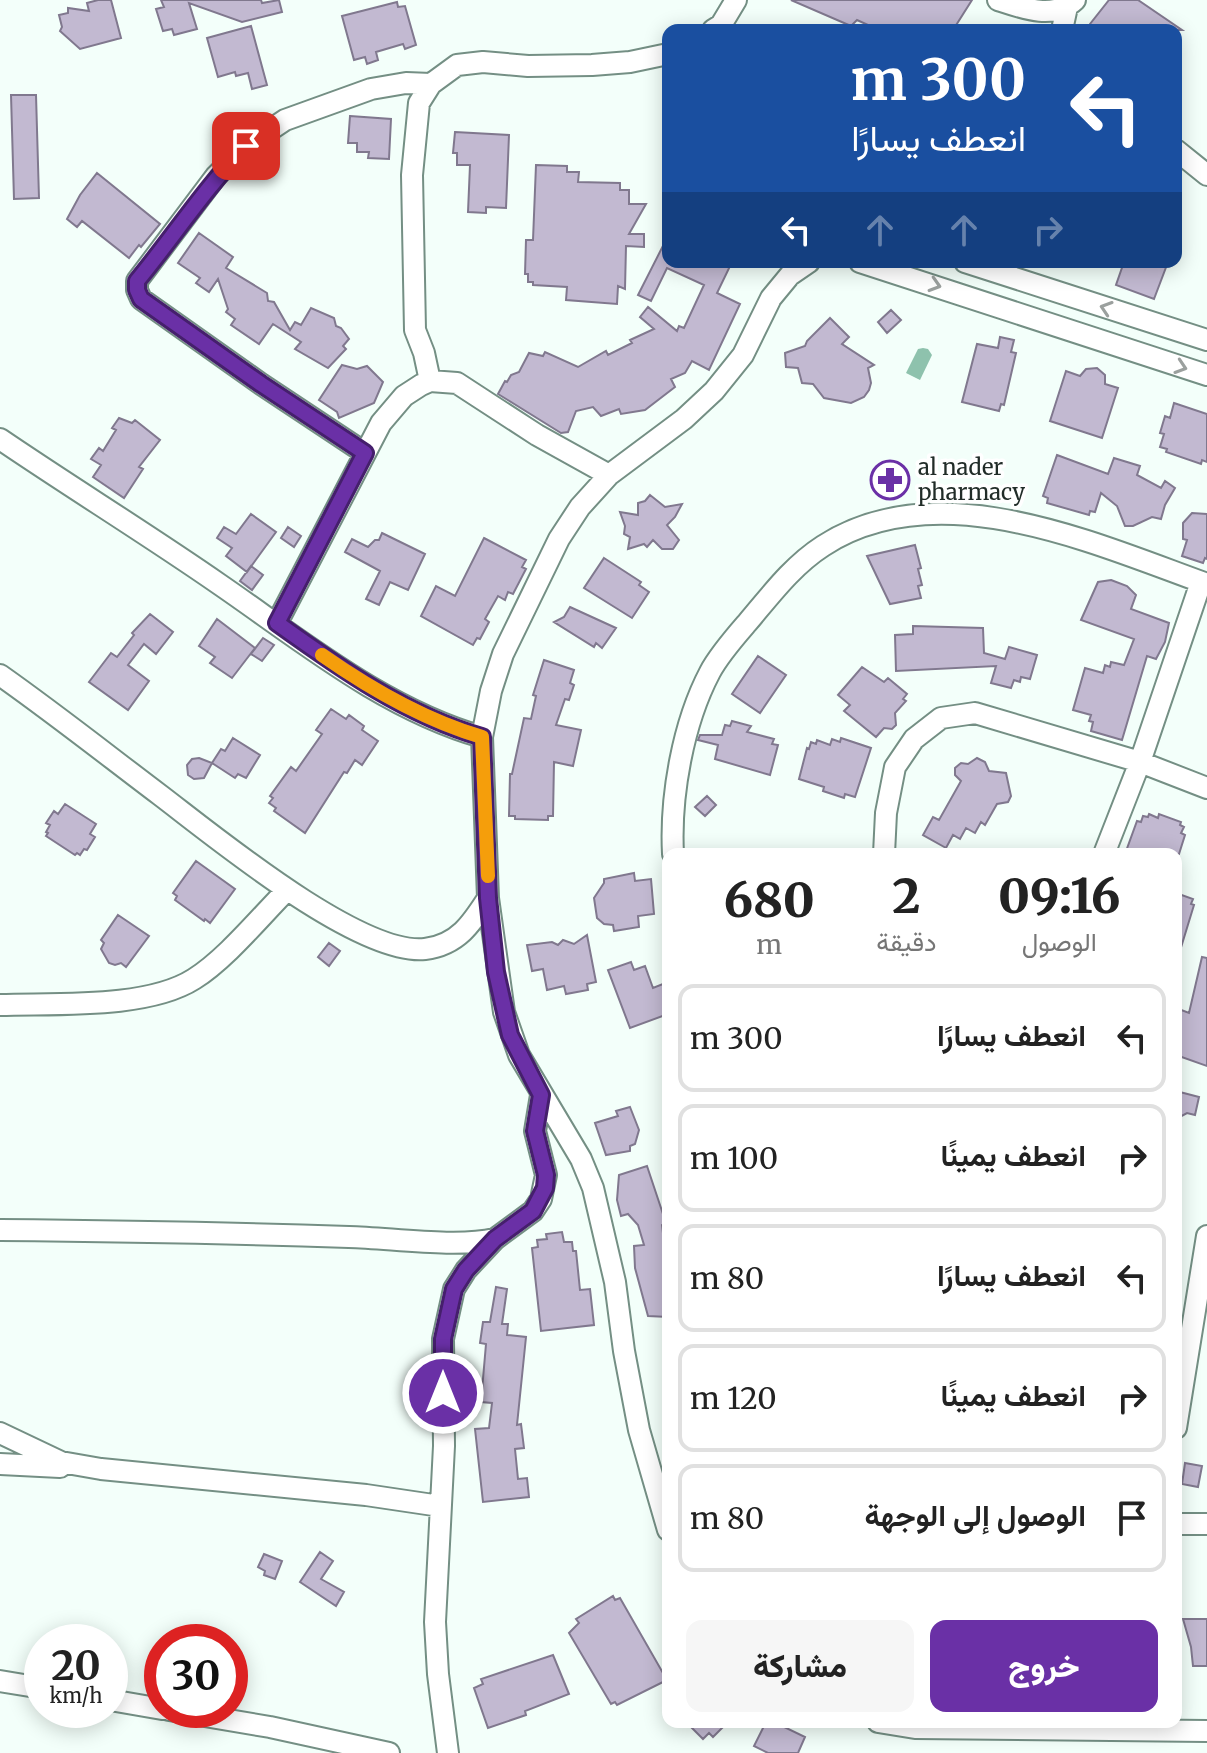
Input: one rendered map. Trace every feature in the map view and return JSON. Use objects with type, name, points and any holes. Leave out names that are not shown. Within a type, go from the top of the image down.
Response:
[{"type":"street","points":[[722,24],[736,0]]},
{"type":"street","points":[[998,0],[1024,9],[1045,11],[1071,4]]},
{"type":"street","points":[[1064,24],[1071,4]]},
{"type":"street","points":[[430,381],[415,330],[412,175],[419,103],[431,84],[457,65],[483,62],[528,66],[592,65],[662,55]]},
{"type":"street","points":[[365,453],[141,299],[137,281],[216,176],[259,137],[285,120],[371,89],[406,83],[431,84]]},
{"type":"street","points":[[1182,155],[1207,175]]},
{"type":"street","points":[[662,1509],[639,1430],[615,1282],[593,1188],[581,1159],[541,1095],[515,1045],[504,1012],[488,898],[482,737],[491,691],[503,654],[559,539],[580,507],[609,475],[674,427],[714,391],[743,355],[771,298],[790,275],[800,268]]},
{"type":"street","points":[[878,268],[1207,375]]},
{"type":"street","points":[[984,268],[1207,340]]},
{"type":"street","points":[[277,623],[381,423],[404,396],[430,381],[457,383],[537,435],[609,475]]},
{"type":"street","points":[[0,439],[127,521],[348,673],[416,713],[482,737]]},
{"type":"street","points":[[673,848],[672,822],[690,719],[711,669],[784,578],[823,546],[871,523],[920,514],[964,514],[1018,522],[1099,545],[1204,583],[1106,848]]},
{"type":"street","points":[[0,675],[287,890],[370,936],[423,949],[451,943],[469,927],[488,898]]},
{"type":"street","points":[[884,848],[886,813],[895,767],[914,739],[941,718],[975,713],[1140,762],[1207,788]]},
{"type":"street","points":[[0,1005],[108,1002],[181,986],[196,978],[215,961],[287,890]]},
{"type":"street","points":[[448,1753],[435,1622],[444,1446],[443,1339],[454,1289],[466,1270],[495,1239],[533,1211],[545,1188],[546,1175],[535,1131],[541,1095]]},
{"type":"street","points":[[0,1230],[396,1238],[476,1244],[495,1239]]},
{"type":"street","points":[[1183,1335],[1207,1236]]},
{"type":"street","points":[[0,1433],[61,1462],[101,1469]]},
{"type":"street","points":[[0,1464],[101,1469],[266,1484],[440,1506]]},
{"type":"street","points":[[1182,1524],[1207,1524]]},
{"type":"street","points":[[0,1681],[24,1685]]},
{"type":"street","points":[[248,1723],[389,1753]]},
{"type":"street","points":[[915,1728],[1207,1731]]},
{"type":"shaded area","points":[[923,348],[932,355],[920,380],[906,373],[918,349]]},
{"type":"building","points":[[111,0],[121,38],[80,49],[60,31],[59,15],[68,13],[68,8],[89,11],[87,3]]},
{"type":"building","points":[[161,0],[261,0],[262,3],[279,0],[282,12],[242,22],[189,3],[197,29],[174,35],[172,29],[163,31],[156,9],[164,7]]},
{"type":"building","points":[[791,0],[972,0],[957,24],[866,24],[857,20],[846,24]]},
{"type":"building","points":[[1109,0],[1138,0],[1173,24],[1090,24]]},
{"type":"building","points":[[397,2],[398,7],[405,6],[416,45],[405,49],[403,44],[376,52],[378,60],[367,64],[365,57],[354,60],[342,16]]},
{"type":"building","points":[[251,26],[267,85],[252,89],[248,73],[236,76],[235,72],[218,77],[207,38]]},
{"type":"building","points":[[11,95],[36,95],[39,198],[14,199]]},
{"type":"building","points":[[350,116],[391,119],[389,159],[368,158],[369,152],[357,152],[357,143],[348,143]]},
{"type":"building","points":[[258,117],[246,131],[227,137],[224,126]]},
{"type":"building","points":[[455,132],[509,135],[506,208],[486,207],[486,213],[468,212],[470,165],[457,165],[457,153],[453,153]]},
{"type":"building","points":[[536,165],[567,166],[567,172],[579,172],[578,182],[620,183],[620,190],[629,190],[629,204],[646,204],[629,234],[644,234],[644,247],[626,246],[625,289],[618,286],[617,304],[566,300],[567,287],[528,282],[528,274],[525,274],[526,240],[533,240]]},
{"type":"building","points":[[97,173],[160,224],[129,258],[82,221],[77,227],[67,219]]},
{"type":"building","points":[[199,233],[233,257],[226,268],[267,293],[268,301],[274,302],[290,330],[295,322],[301,325],[311,308],[334,318],[336,326],[349,339],[343,346],[346,349],[328,368],[295,349],[301,342],[273,324],[259,344],[231,325],[235,319],[226,312],[228,309],[218,279],[209,292],[196,283],[200,278],[178,263]]},
{"type":"building","points":[[662,248],[662,268],[667,268],[651,301],[638,295]]},
{"type":"building","points":[[667,268],[729,268],[717,293],[740,304],[709,370],[692,361],[685,373],[671,379],[675,387],[645,410],[621,414],[619,409],[601,416],[593,407],[576,411],[568,432],[561,433],[498,394],[505,381],[519,372],[529,353],[543,356],[545,352],[578,367],[606,351],[608,355],[632,343],[630,340],[654,329],[640,317],[648,307],[677,331],[679,326],[684,328],[704,285]]},
{"type":"building","points":[[1122,268],[1166,268],[1154,299],[1116,285]]},
{"type":"building","points":[[891,310],[901,320],[887,333],[878,322]]},
{"type":"building","points":[[830,318],[849,337],[842,344],[874,365],[868,368],[869,390],[864,397],[851,403],[824,398],[813,384],[802,383],[798,368],[786,367],[785,353],[805,346]]},
{"type":"building","points":[[1000,337],[1014,340],[1011,352],[1016,353],[1004,405],[1001,404],[999,411],[962,402],[977,344],[998,348]]},
{"type":"building","points":[[342,365],[357,369],[367,366],[383,382],[374,403],[339,418],[337,412],[319,400]]},
{"type":"building","points":[[1097,368],[1105,375],[1105,384],[1118,388],[1102,438],[1050,421],[1066,371],[1080,376],[1086,369]]},
{"type":"building","points":[[1174,403],[1207,414],[1207,462],[1202,460],[1201,464],[1160,447],[1165,416],[1170,418]]},
{"type":"building","points":[[119,418],[132,423],[135,420],[160,440],[139,467],[143,469],[124,498],[93,477],[101,465],[91,459],[99,448],[103,451],[116,430],[112,428]]},
{"type":"building","points":[[1057,455],[1108,474],[1114,458],[1140,466],[1137,475],[1161,488],[1165,481],[1175,488],[1161,519],[1152,517],[1133,526],[1125,526],[1117,506],[1101,493],[1095,512],[1090,511],[1089,515],[1047,503],[1048,498],[1043,496]]},
{"type":"building","points":[[650,495],[665,507],[682,504],[667,525],[679,540],[673,549],[662,549],[653,540],[647,547],[644,544],[628,549],[630,537],[624,534],[625,526],[620,512],[638,515],[638,503]]},
{"type":"building","points":[[1192,513],[1207,514],[1207,559],[1203,563],[1182,556],[1187,540],[1183,539],[1183,523]]},
{"type":"building","points":[[251,514],[276,532],[247,572],[226,556],[232,548],[217,538],[224,527],[236,534]]},
{"type":"building","points":[[288,527],[301,536],[294,547],[281,538]]},
{"type":"building","points":[[382,533],[425,554],[408,590],[390,582],[379,605],[366,599],[380,571],[345,552],[352,539],[368,547],[379,540]]},
{"type":"building","points":[[484,538],[526,560],[522,567],[526,569],[513,594],[508,592],[505,600],[498,596],[485,619],[489,622],[473,645],[421,616],[436,586],[455,596]]},
{"type":"building","points":[[915,545],[921,568],[918,569],[922,585],[918,586],[921,598],[890,604],[867,556]]},
{"type":"building","points":[[604,558],[641,582],[639,585],[649,592],[632,618],[584,588]]},
{"type":"building","points":[[251,566],[263,575],[252,590],[240,581]]},
{"type":"building","points":[[1111,580],[1127,586],[1136,595],[1131,609],[1169,623],[1165,642],[1156,659],[1147,656],[1122,740],[1091,731],[1091,715],[1073,710],[1085,668],[1103,673],[1105,665],[1110,667],[1111,662],[1124,665],[1134,639],[1081,620],[1098,582]]},
{"type":"building","points":[[570,607],[616,628],[602,648],[596,643],[594,647],[554,622],[564,617]]},
{"type":"building","points":[[150,614],[173,632],[156,654],[144,644],[128,665],[149,681],[128,710],[89,682],[111,653],[117,657],[134,635],[132,633]]},
{"type":"building","points":[[217,619],[255,648],[232,678],[210,663],[215,657],[199,646]]},
{"type":"building","points":[[913,626],[983,628],[984,653],[1005,659],[1009,647],[1037,655],[1030,679],[1021,677],[1020,682],[1014,680],[1011,688],[991,683],[996,666],[896,671],[895,635],[913,634]]},
{"type":"building","points":[[263,638],[274,645],[262,661],[251,654]]},
{"type":"building","points":[[758,656],[786,675],[760,713],[732,694]]},
{"type":"building","points":[[544,660],[574,670],[570,683],[574,685],[569,700],[565,699],[556,725],[581,730],[573,766],[554,762],[553,816],[548,816],[548,820],[515,819],[515,816],[509,816],[510,774],[524,718],[531,719],[536,696],[533,695]]},
{"type":"building","points":[[862,667],[884,682],[888,678],[907,694],[903,699],[906,701],[895,713],[896,725],[892,729],[884,728],[876,737],[844,711],[850,705],[838,695]]},
{"type":"building","points":[[331,709],[346,719],[349,715],[364,726],[362,730],[378,741],[362,765],[355,760],[347,773],[344,772],[305,833],[274,811],[276,808],[269,803],[273,798],[270,796],[291,767],[296,771],[322,734],[316,730]]},
{"type":"building","points":[[732,721],[751,726],[747,732],[774,739],[772,744],[778,745],[770,775],[715,759],[718,745],[698,740],[700,735],[722,735],[725,725],[730,726]]},
{"type":"building","points":[[233,738],[260,755],[246,778],[238,774],[235,778],[212,763]]},
{"type":"building","points":[[841,738],[871,748],[855,797],[845,794],[844,798],[799,779],[811,742],[816,744],[817,740],[830,745],[832,739],[840,742]]},
{"type":"building","points":[[977,758],[985,762],[989,771],[1006,773],[1011,796],[1008,802],[997,804],[985,825],[981,822],[975,833],[966,828],[960,839],[953,835],[946,848],[923,835],[933,817],[939,820],[961,781],[955,775],[955,768]]},
{"type":"building","points":[[192,759],[212,763],[204,778],[194,779],[188,775],[187,765]]},
{"type":"building","points":[[707,796],[716,805],[705,816],[695,807]]},
{"type":"building","points":[[65,804],[96,824],[90,834],[95,837],[80,855],[75,855],[46,836],[50,825],[46,823],[54,811],[58,814]]},
{"type":"building","points":[[1149,814],[1158,818],[1159,814],[1181,822],[1180,825],[1184,827],[1181,833],[1185,835],[1181,848],[1127,848],[1137,821],[1141,822],[1143,816],[1148,817]]},
{"type":"building","points":[[196,861],[235,889],[210,923],[175,900],[177,896],[173,893]]},
{"type":"building","points":[[634,873],[635,881],[651,879],[654,914],[638,916],[639,927],[614,931],[613,925],[604,924],[597,918],[594,898],[604,879]]},
{"type":"building","points":[[1182,895],[1193,899],[1191,904],[1194,905],[1182,944]]},
{"type":"building","points":[[118,915],[149,936],[126,967],[121,963],[109,963],[101,949],[104,943],[101,940]]},
{"type":"building","points":[[587,935],[596,982],[587,984],[588,990],[566,994],[564,986],[547,990],[543,969],[532,971],[527,945],[552,942],[558,945],[563,940],[574,944]]},
{"type":"building","points":[[329,943],[340,951],[329,966],[318,957]]},
{"type":"building","points":[[1202,957],[1207,958],[1207,1066],[1182,1057],[1182,1010],[1189,1013]]},
{"type":"building","points":[[631,962],[634,970],[645,966],[653,988],[662,984],[662,1016],[630,1028],[608,970]]},
{"type":"building","points":[[1182,1093],[1199,1097],[1195,1115],[1187,1113],[1182,1116]]},
{"type":"building","points":[[630,1107],[639,1130],[635,1144],[630,1146],[630,1151],[606,1155],[595,1123],[618,1116],[616,1111]]},
{"type":"building","points":[[647,1166],[662,1211],[662,1317],[648,1316],[635,1268],[634,1246],[644,1245],[638,1225],[628,1214],[621,1216],[617,1200],[619,1175]]},
{"type":"building","points":[[562,1232],[564,1242],[572,1242],[573,1251],[576,1251],[580,1290],[590,1289],[594,1325],[541,1331],[532,1248],[538,1247],[537,1240],[547,1239],[546,1234]]},
{"type":"building","points":[[496,1287],[507,1289],[502,1324],[508,1324],[507,1335],[526,1337],[517,1425],[521,1424],[524,1448],[515,1449],[518,1479],[527,1478],[529,1497],[483,1502],[475,1429],[489,1428],[492,1403],[481,1402],[486,1344],[480,1343],[483,1322],[490,1322]]},
{"type":"building","points":[[1185,1463],[1202,1466],[1198,1487],[1182,1484]]},
{"type":"building","points":[[320,1552],[333,1561],[321,1579],[344,1592],[336,1606],[300,1582]]},
{"type":"building","points":[[264,1554],[282,1561],[275,1579],[264,1575],[265,1571],[258,1567]]},
{"type":"building","points":[[613,1596],[615,1600],[620,1598],[662,1671],[662,1682],[617,1705],[615,1702],[611,1704],[569,1633],[579,1623],[576,1619]]},
{"type":"building","points":[[1183,1619],[1207,1619],[1207,1666],[1193,1666]]},
{"type":"building","points":[[553,1655],[569,1694],[525,1711],[526,1715],[488,1728],[474,1688],[483,1684],[481,1679]]},
{"type":"building","points":[[692,1728],[722,1728],[713,1737],[709,1733],[703,1739]]},
{"type":"building","points":[[763,1728],[786,1728],[805,1737],[798,1753],[768,1753],[754,1746]]},
{"type":"slow traffic","points":[[322,655],[416,713],[482,737],[488,876]]},
{"type":"place","name":"al nader pharmacy","points":[[890,480]]},
{"type":"route","points":[[246,146],[216,176],[190,210],[137,281],[137,290],[141,299],[365,453],[277,623],[348,673],[416,713],[482,737],[488,898],[496,972],[510,1035],[541,1095],[535,1131],[546,1175],[545,1188],[533,1211],[495,1239],[466,1270],[454,1289],[443,1339],[443,1393]]}]
